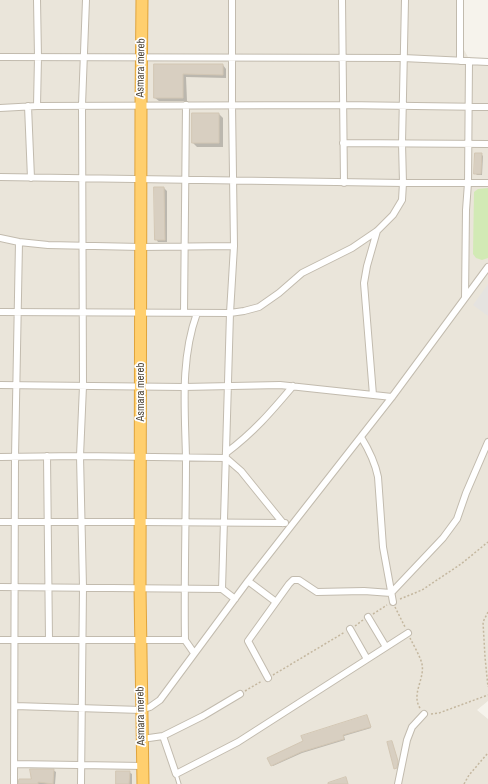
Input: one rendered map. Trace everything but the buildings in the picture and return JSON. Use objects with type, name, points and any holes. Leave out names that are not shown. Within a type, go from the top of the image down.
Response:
[{"type":"highway","name":"Asmara mereb","points":[[142,0],[140,587],[142,784]]},
{"type":"street","points":[[37,0],[37,106]]},
{"type":"street","points":[[81,784],[83,640],[80,456],[83,386],[82,106],[86,0]]},
{"type":"street","points":[[222,589],[230,313],[234,246],[232,0]]},
{"type":"street","points":[[342,0],[344,182]]},
{"type":"street","points":[[0,312],[244,312],[259,307],[280,293],[302,273],[352,248],[377,232],[393,216],[402,200],[405,0]]},
{"type":"street","points":[[460,0],[460,61]]},
{"type":"street","points":[[0,57],[404,58],[488,62]]},
{"type":"street","points":[[465,298],[469,61]]},
{"type":"street","points":[[184,313],[184,180],[186,105]]},
{"type":"street","points":[[0,108],[28,106],[186,105],[488,107]]},
{"type":"street","points":[[28,106],[31,178]]},
{"type":"street","points":[[343,143],[488,144]]},
{"type":"street","points":[[0,177],[141,180],[488,183]]},
{"type":"street","points":[[373,395],[364,283],[367,266],[377,232]]},
{"type":"street","points":[[0,238],[19,242],[48,245],[141,247],[234,246]]},
{"type":"street","points":[[14,784],[15,457],[19,242]]},
{"type":"street","points":[[15,706],[141,710],[150,707],[160,700],[248,581],[392,397],[488,267]]},
{"type":"street","points":[[194,653],[185,640],[184,587],[186,458],[184,387],[187,348],[197,313]]},
{"type":"street","points":[[0,385],[184,387],[228,387],[251,385],[292,386],[392,397]]},
{"type":"street","points":[[0,457],[80,456],[186,458],[226,455],[264,421],[292,386]]},
{"type":"street","points":[[361,437],[374,461],[378,477],[383,547],[393,602]]},
{"type":"street","points":[[391,593],[443,538],[457,519],[466,493],[488,442]]},
{"type":"street","points":[[226,455],[242,471],[283,523]]},
{"type":"street","points":[[47,456],[49,640]]},
{"type":"street","points":[[0,522],[185,522],[293,524]]},
{"type":"street","points":[[268,678],[248,641],[288,584],[293,580],[299,580],[317,592],[364,591],[391,593]]},
{"type":"street","points":[[248,581],[276,602]]},
{"type":"street","points":[[0,587],[83,586],[222,589],[235,600]]},
{"type":"street","points":[[368,617],[386,647]]},
{"type":"street","points":[[350,629],[367,659]]},
{"type":"street","points":[[163,736],[176,774],[238,742],[408,633]]},
{"type":"street","points":[[0,640],[185,640]]},
{"type":"street","points":[[142,740],[163,736],[203,716],[240,694]]},
{"type":"street","points":[[398,784],[407,740],[412,728],[424,714]]},
{"type":"street","points":[[14,764],[143,766]]},
{"type":"lane","points":[[176,774],[179,784]]},
{"type":"path","points":[[393,602],[422,664],[417,696],[418,705],[424,714],[439,713],[488,695]]},
{"type":"path","points":[[488,612],[484,622],[488,687]]},
{"type":"path","points":[[464,784],[469,775],[488,754]]},
{"type":"shaded area","points":[[0,0],[462,0],[463,48],[468,57],[488,61],[488,701],[477,710],[488,719],[488,784],[0,784]]},
{"type":"shaded area","points":[[488,284],[488,316],[473,305]]},
{"type":"green space","points":[[488,188],[488,258],[482,260],[476,258],[473,254],[474,192],[478,189]]}]
